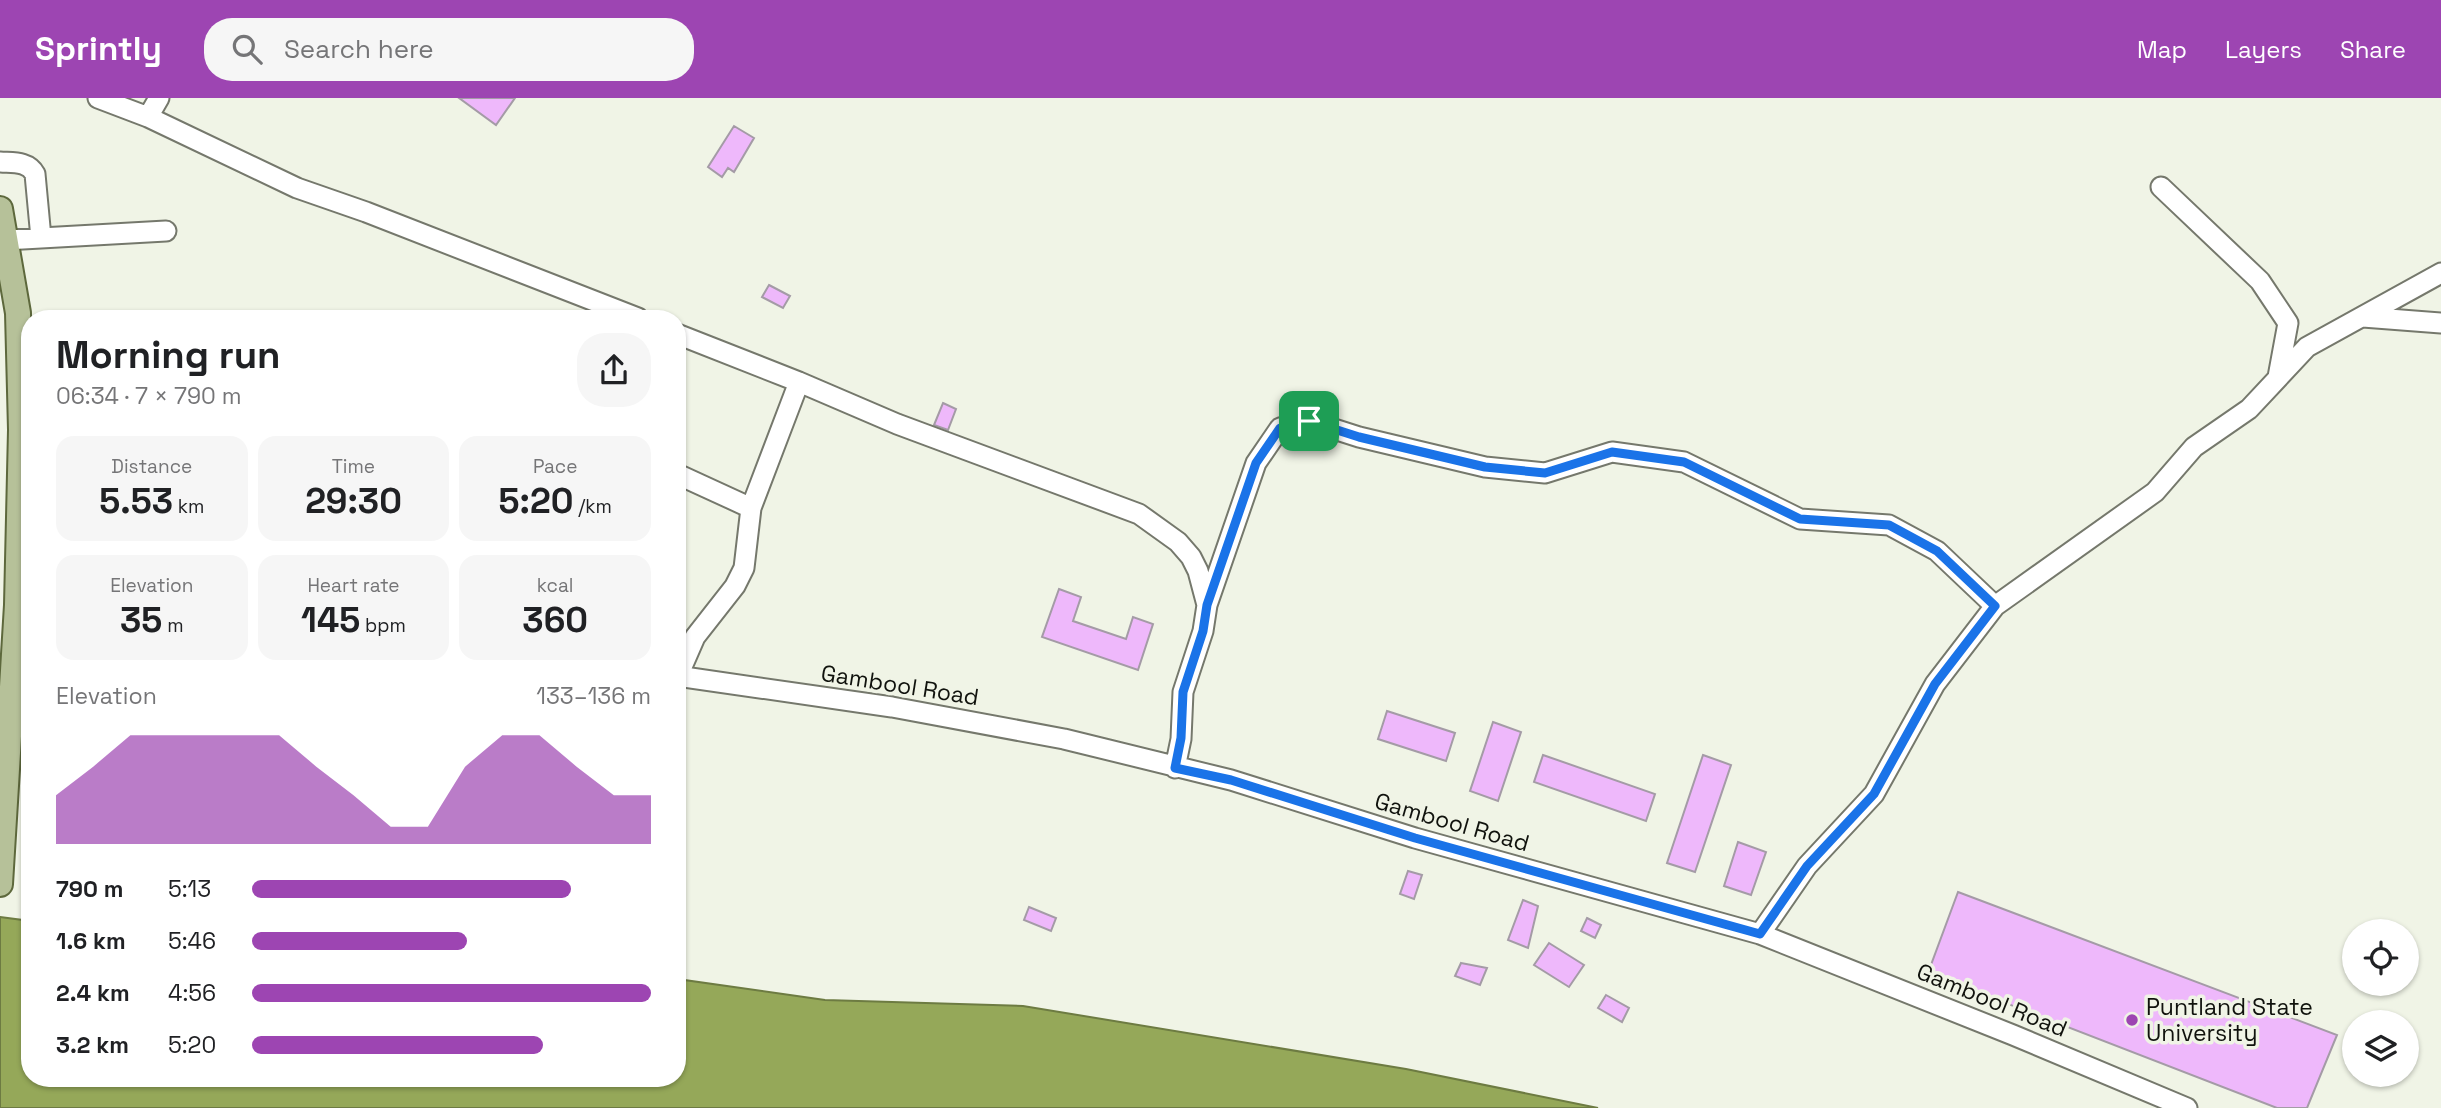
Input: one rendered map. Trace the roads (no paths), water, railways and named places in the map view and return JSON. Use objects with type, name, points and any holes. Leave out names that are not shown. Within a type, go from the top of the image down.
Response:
[{"type":"main road","points":[[0,209],[18,313],[21,430]]},
{"type":"main road","points":[[0,884],[4,756],[21,690]]},
{"type":"street","points":[[98,98],[139,109],[297,188],[366,212],[617,310]]},
{"type":"street","points":[[139,109],[159,98]]},
{"type":"street","points":[[0,162],[26,164],[32,168],[35,174],[41,238]]},
{"type":"street","points":[[2161,187],[2260,281],[2288,323],[2278,378]]},
{"type":"street","points":[[5,240],[166,231]]},
{"type":"street","points":[[1760,934],[1807,866],[1874,794],[1935,684],[1995,606],[2155,492],[2194,447],[2249,409],[2307,347],[2441,274]]},
{"type":"street","points":[[2362,317],[2441,323]]},
{"type":"street","points":[[686,338],[897,424],[1139,514],[1178,542],[1191,557],[1198,571],[1207,605]]},
{"type":"street","points":[[686,656],[695,637],[736,586],[744,568],[751,508],[800,382]]},
{"type":"street","points":[[1175,768],[1181,738],[1183,692],[1203,631],[1207,605],[1256,463],[1280,428],[1309,421],[1359,437],[1497,468],[1545,473],[1612,452],[1684,462],[1800,519],[1889,525],[1937,551],[1995,606]]},
{"type":"street","points":[[686,478],[751,508]]},
{"type":"street","name":"Gambool Road","points":[[686,677],[892,707],[1064,739],[1231,780],[1415,838],[1760,934],[2187,1108]]},
{"type":"place","name":"Puntland State University","points":[[2132,1020]]}]
